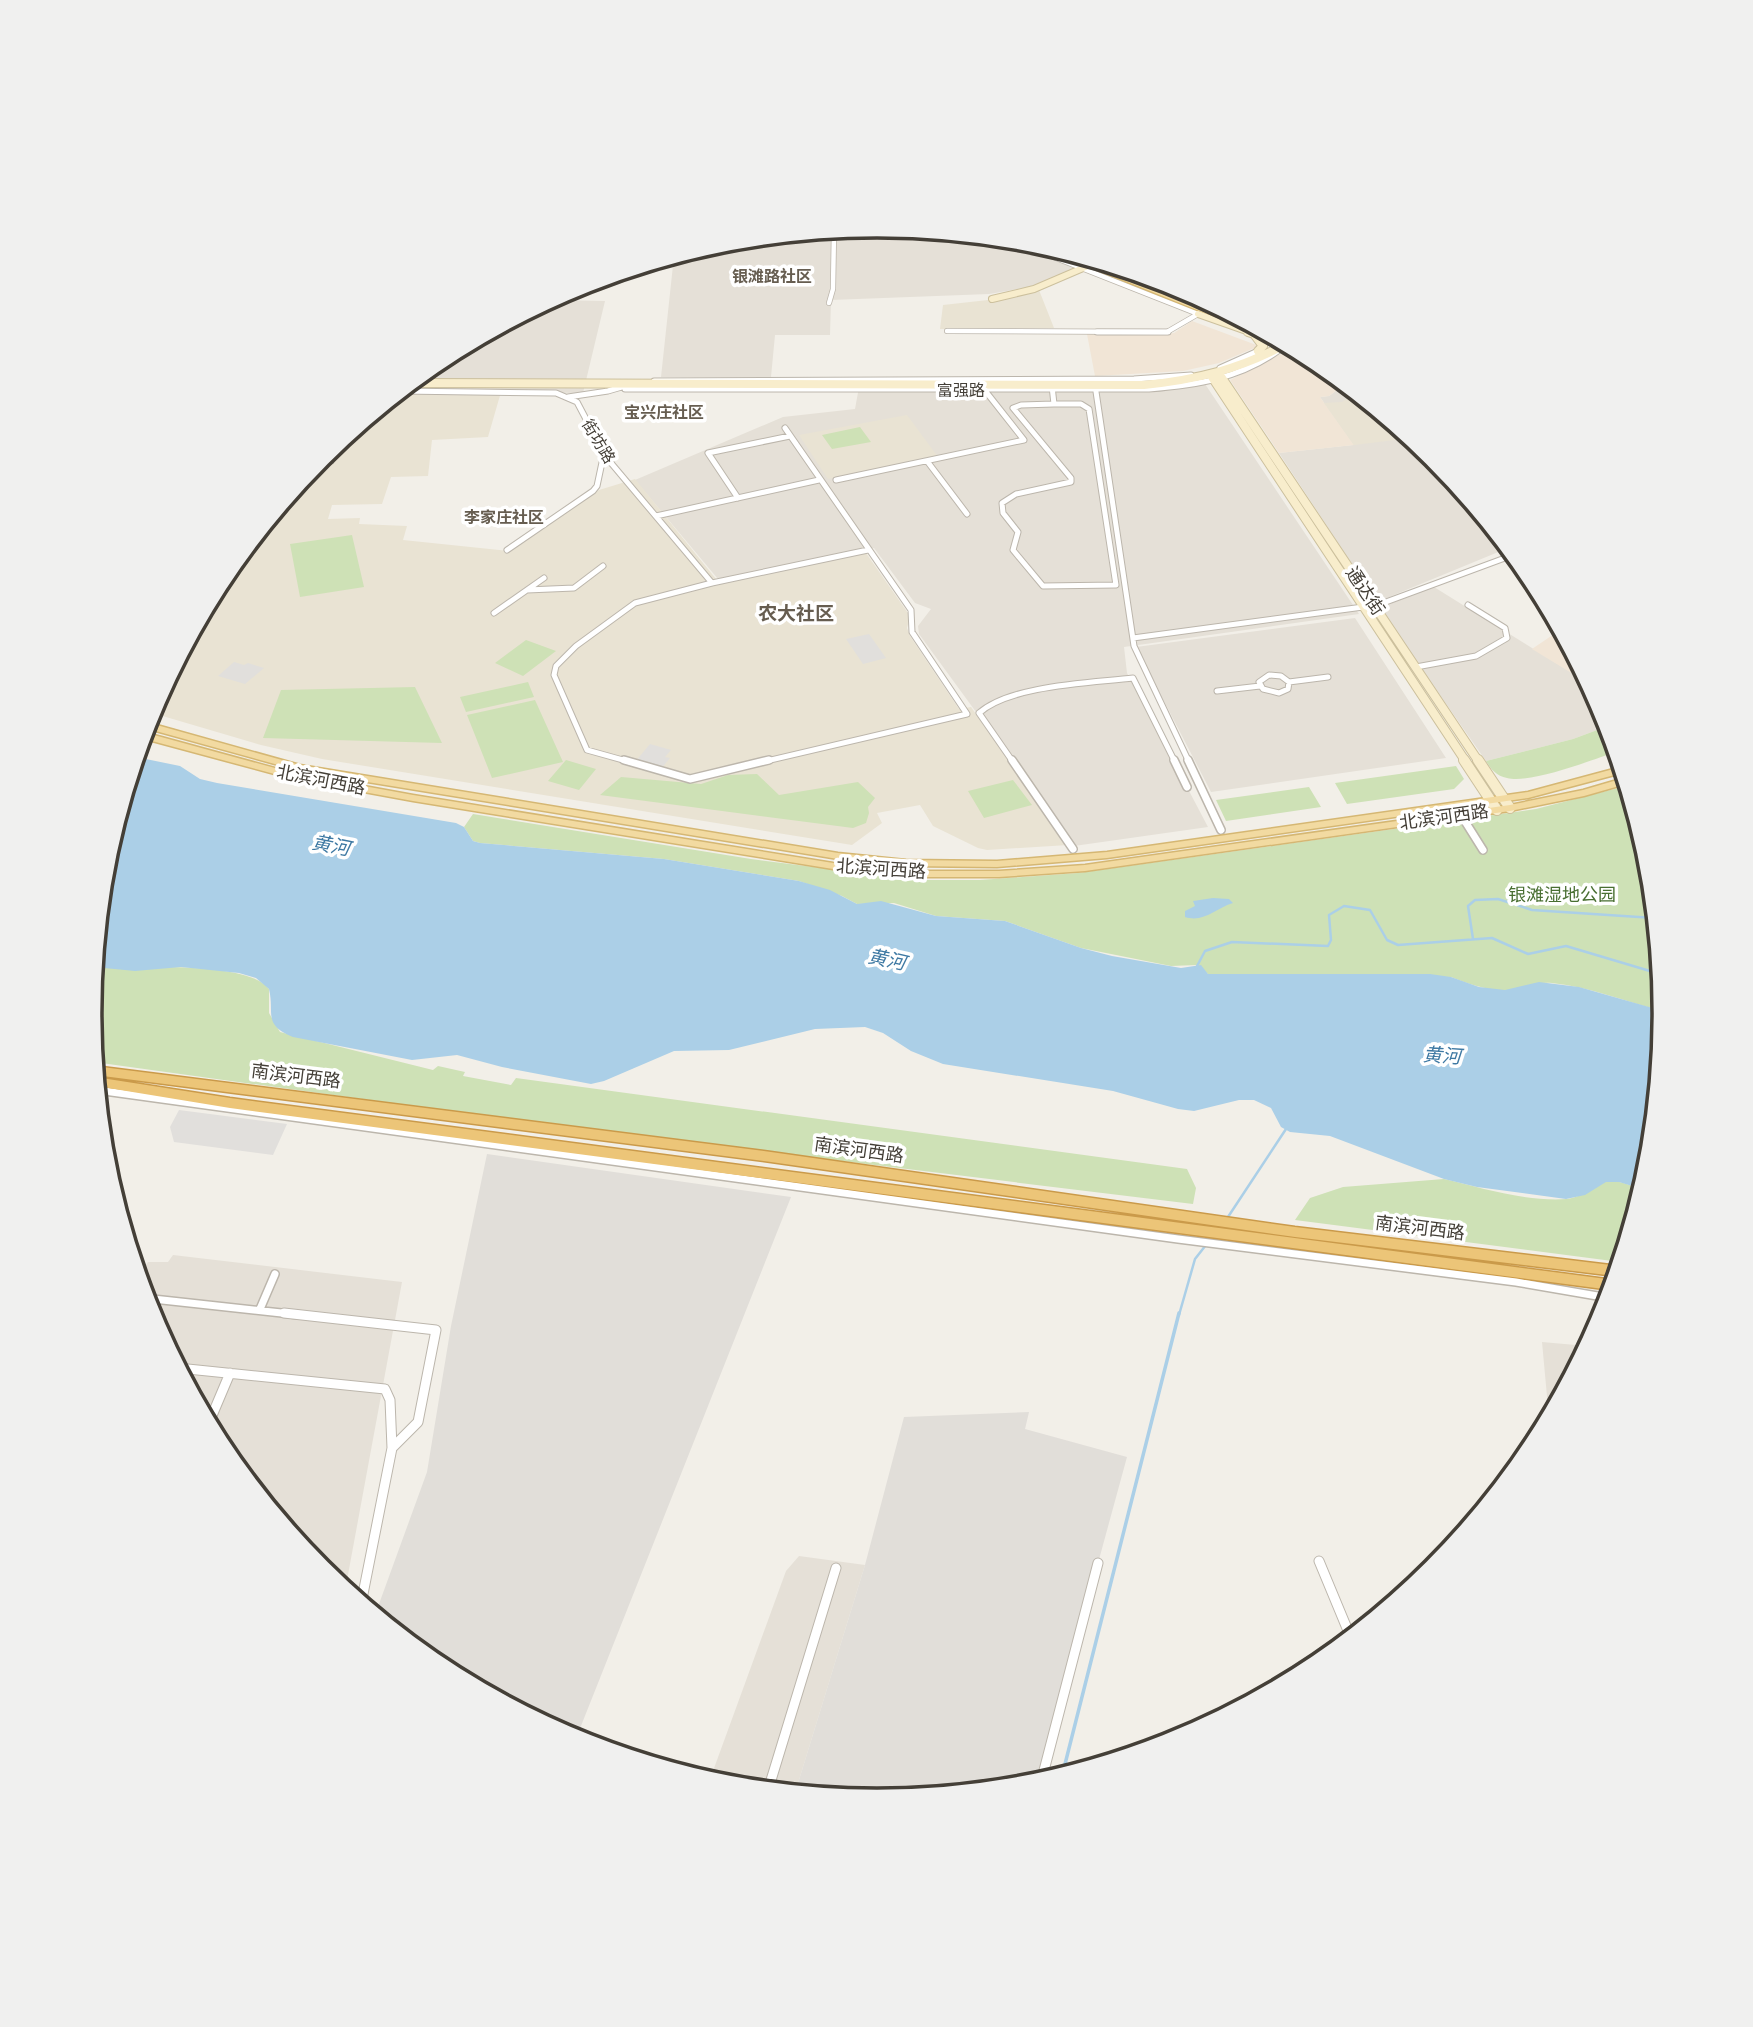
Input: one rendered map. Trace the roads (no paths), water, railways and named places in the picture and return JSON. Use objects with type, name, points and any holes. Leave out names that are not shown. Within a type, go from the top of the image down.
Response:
[{"type":"highway","name":"南滨河西路","points":[[104,1075],[238,1088],[771,1157],[1181,1228]]},
{"type":"highway","name":"南滨河西路","points":[[104,1076],[229,1105],[1603,1284]]},
{"type":"highway","name":"南滨河西路","points":[[1293,1243],[1607,1270]]},
{"type":"main road","points":[[992,299],[1034,289],[1085,267]]},
{"type":"main road","points":[[1096,271],[1218,317]]},
{"type":"main road","points":[[1198,314],[1239,329]]},
{"type":"main road","points":[[1258,339],[1264,346],[1258,351]]},
{"type":"main road","name":"富强路","points":[[426,383],[626,387],[1095,387],[1156,384],[1216,376],[1249,364],[1273,348]]},
{"type":"main road","name":"通达街","points":[[1216,376],[1510,808]]},
{"type":"main road","name":"通达街","points":[[1216,376],[1363,607],[1497,810]]},
{"type":"main road","name":"北滨河西路","points":[[156,728],[300,768],[838,856],[906,863],[988,864],[1107,855],[1503,798],[1577,783],[1613,772]]},
{"type":"main road","name":"北滨河西路","points":[[152,738],[293,776],[833,866],[916,874],[999,874],[1085,868],[1510,808],[1616,784]]},
{"type":"main road","points":[[484,809],[490,799]]},
{"type":"street","points":[[829,303],[833,289],[834,240]]},
{"type":"street","points":[[1093,270],[1198,314]]},
{"type":"street","points":[[947,331],[1167,332],[1198,314]]},
{"type":"street","points":[[1216,376],[1258,351]]},
{"type":"street","name":"富强路","points":[[626,387],[663,379],[1161,379],[1216,376]]},
{"type":"street","points":[[416,391],[556,393],[568,397],[626,387]]},
{"type":"street","points":[[836,480],[1024,440],[983,387]]},
{"type":"street","points":[[1052,387],[1054,404]]},
{"type":"street","points":[[1095,387],[1138,660],[1221,830]]},
{"type":"street","name":"街坊路","points":[[568,397],[577,402],[604,453],[712,583]]},
{"type":"street","points":[[1054,404],[1081,404],[1089,409],[1116,585],[1043,586],[1013,550],[1018,532],[1003,513],[1002,503],[1016,494],[1066,484],[1071,482],[1071,478],[1013,408],[1021,405],[1054,404]]},
{"type":"street","points":[[785,428],[911,610],[912,632],[967,714],[690,779],[587,750],[554,675],[556,666],[576,646],[635,603],[712,583],[868,550]]},
{"type":"street","points":[[738,498],[708,453],[790,436]]},
{"type":"street","points":[[507,550],[593,491],[597,486],[604,453]]},
{"type":"street","points":[[927,461],[967,514]]},
{"type":"street","points":[[656,516],[819,480]]},
{"type":"street","points":[[1375,606],[1503,559]]},
{"type":"street","points":[[527,590],[574,589],[603,566]]},
{"type":"street","points":[[494,613],[544,578]]},
{"type":"street","points":[[1416,667],[1478,656],[1507,638],[1504,628],[1468,605]]},
{"type":"street","points":[[1133,638],[1363,607]]},
{"type":"street","points":[[1260,686],[1261,679],[1269,675],[1281,676],[1289,682],[1328,677]]},
{"type":"street","points":[[1073,849],[979,713],[986,705],[1007,697],[1133,678],[1186,786]]},
{"type":"street","points":[[1217,691],[1260,686],[1267,692],[1279,693],[1288,689],[1289,682]]},
{"type":"street","points":[[1461,815],[1483,850]]},
{"type":"street","points":[[229,1105],[238,1088]]},
{"type":"street","name":"南滨河西路","points":[[106,1091],[229,1105]]},
{"type":"street","name":"南滨河西路","points":[[1293,1243],[1598,1296]]},
{"type":"street","points":[[260,1309],[275,1274]]},
{"type":"street","points":[[156,1299],[436,1330],[418,1422],[392,1448]]},
{"type":"street","points":[[188,1369],[385,1389],[390,1401],[392,1448],[363,1593]]},
{"type":"street","points":[[213,1414],[230,1374]]},
{"type":"street","points":[[1319,1561],[1347,1629]]},
{"type":"street","points":[[1044,1770],[1098,1563]]},
{"type":"street","points":[[771,1781],[836,1567]]},
{"type":"water","name":"黄河","points":[[145,759],[180,766],[200,779],[217,783],[456,823],[464,827],[473,841],[480,843],[664,859],[799,881],[830,890],[857,904],[881,901],[936,916],[1005,921],[1112,956],[1181,968],[1201,965],[1208,974],[1430,974],[1451,977],[1479,987],[1505,990],[1539,982],[1579,987],[1652,1008],[1650,1064],[1645,1115],[1632,1186],[1606,1182],[1585,1195],[1566,1199],[1477,1187],[1444,1179],[1330,1136],[1290,1132],[1281,1127],[1271,1108],[1254,1100],[1239,1100],[1194,1111],[1178,1109],[1113,1091],[943,1064],[911,1051],[883,1033],[865,1027],[815,1029],[729,1050],[674,1051],[591,1084],[502,1067],[457,1055],[412,1060],[293,1037],[273,1023],[269,989],[256,978],[239,973],[181,967],[135,971],[103,968],[103,963],[116,862]]},
{"type":"water","points":[[1229,899],[1233,903],[1204,917],[1185,917],[1185,911],[1195,906],[1193,901]]},
{"type":"waterway","points":[[1473,939],[1468,906],[1475,900],[1498,899],[1532,910],[1646,917]]},
{"type":"waterway","points":[[1196,968],[1205,951],[1232,942],[1328,946],[1331,940],[1329,915],[1344,906],[1370,910],[1387,940],[1398,945],[1492,938],[1528,954],[1566,946],[1650,971]]},
{"type":"waterway","points":[[1226,1220],[1286,1129]]},
{"type":"waterway","points":[[1179,1315],[1195,1259],[1213,1236]]},
{"type":"waterway","points":[[1065,1765],[1179,1313]]},
{"type":"district","name":"银滩路社区","points":[[772,276]]},
{"type":"district","name":"宝兴庄社区","points":[[664,412]]},
{"type":"district","name":"李家庄社区","points":[[504,517]]},
{"type":"district","name":"农大社区","points":[[796,613]]},
{"type":"park label","name":"银滩湿地公园","points":[[1562,895]]}]
